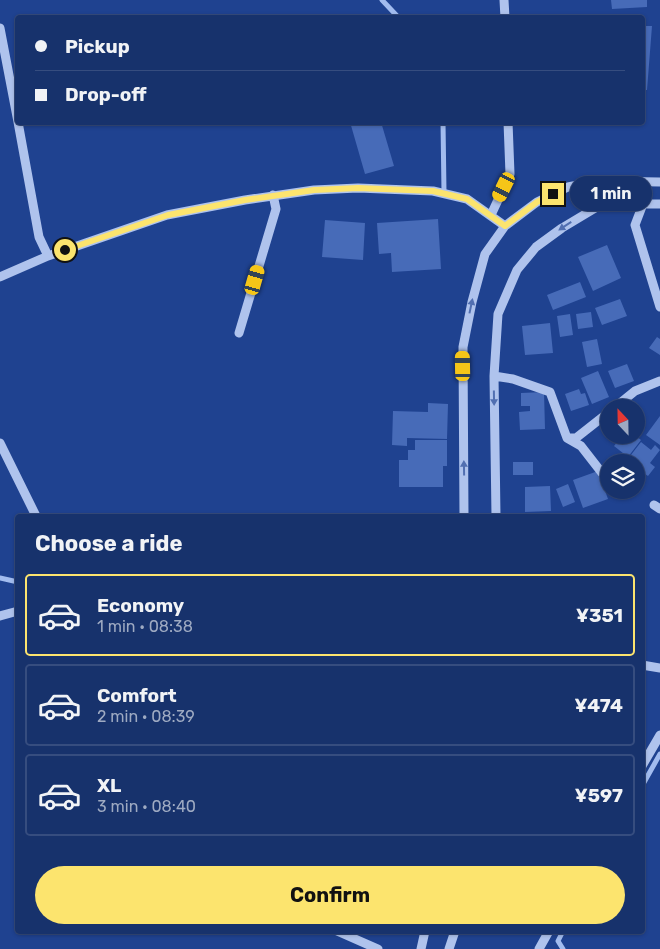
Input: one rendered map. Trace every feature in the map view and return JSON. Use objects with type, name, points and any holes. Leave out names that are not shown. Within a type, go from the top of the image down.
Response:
[{"type":"street","points":[[504,0],[505,15]]},
{"type":"street","points":[[0,28],[15,106]]},
{"type":"street","points":[[19,125],[39,237],[48,256]]},
{"type":"street","points":[[490,215],[510,174],[508,125]]},
{"type":"street","points":[[464,514],[463,347],[472,302],[485,254],[505,226],[537,202],[568,187],[598,181],[660,182]]},
{"type":"street","points":[[0,277],[48,256],[168,215],[273,195],[314,190],[358,188],[433,191],[467,199],[505,226]]},
{"type":"street","points":[[239,333],[276,209],[273,195]]},
{"type":"street","points":[[496,514],[494,376],[498,314],[517,270],[536,247],[562,228],[602,204],[660,204]]},
{"type":"street","points":[[643,204],[636,225],[660,307]]},
{"type":"street","points":[[494,376],[513,379],[550,392],[567,438],[582,446],[600,470]]},
{"type":"street","points":[[625,399],[635,391],[660,381]]},
{"type":"street","points":[[567,438],[576,438],[600,419]]},
{"type":"street","points":[[0,443],[35,514]]},
{"type":"street","points":[[0,616],[15,613]]},
{"type":"street","points":[[645,666],[660,668]]},
{"type":"street","points":[[645,761],[660,735]]},
{"type":"street","points":[[344,934],[378,949]]},
{"type":"street","points":[[421,949],[424,934]]},
{"type":"street","points":[[450,949],[454,934]]},
{"type":"street","points":[[539,949],[547,934]]},
{"type":"building","points":[[611,0],[647,0],[647,7],[612,9]]},
{"type":"building","points":[[645,26],[652,26],[647,90],[645,90]]},
{"type":"building","points":[[351,125],[382,125],[394,166],[365,174]]},
{"type":"building","points":[[438,219],[441,269],[392,272],[391,253],[379,254],[377,223]]},
{"type":"building","points":[[325,220],[365,223],[363,260],[322,257]]},
{"type":"building","points":[[607,245],[621,278],[593,291],[578,257]]},
{"type":"building","points":[[580,282],[586,297],[553,310],[547,295]]},
{"type":"building","points":[[620,299],[627,316],[602,325],[595,308]]},
{"type":"building","points":[[591,312],[593,327],[578,329],[576,314]]},
{"type":"building","points":[[570,314],[573,335],[560,337],[557,316]]},
{"type":"building","points":[[550,323],[553,353],[525,355],[522,326]]},
{"type":"building","points":[[657,337],[660,339],[660,355],[649,348]]},
{"type":"building","points":[[597,339],[602,364],[587,367],[582,342]]},
{"type":"building","points":[[627,364],[634,381],[615,388],[608,371]]},
{"type":"building","points":[[598,371],[609,397],[600,399],[592,404],[581,378]]},
{"type":"building","points":[[579,389],[581,394],[585,393],[589,405],[571,411],[565,394]]},
{"type":"building","points":[[544,392],[545,429],[520,430],[519,412],[530,411],[530,406],[521,406],[521,393]]},
{"type":"building","points":[[428,403],[448,404],[447,439],[407,438],[407,446],[392,445],[393,411],[428,412]]},
{"type":"building","points":[[660,416],[660,445],[646,435]]},
{"type":"building","points":[[415,440],[447,440],[447,466],[443,466],[443,487],[399,487],[399,460],[408,460],[408,450],[415,450]]},
{"type":"building","points":[[616,444],[638,444],[630,454],[624,454],[614,446]]},
{"type":"building","points":[[639,444],[644,444],[651,450],[655,445],[660,450],[650,463],[655,467],[648,476],[645,474],[645,454],[632,454]]},
{"type":"building","points":[[513,462],[533,462],[533,475],[513,475]]},
{"type":"building","points":[[598,471],[600,477],[600,499],[608,499],[583,508],[573,480]]},
{"type":"building","points":[[568,484],[575,502],[563,507],[556,489]]},
{"type":"building","points":[[550,486],[551,511],[525,512],[525,487]]},
{"type":"waterway","points":[[382,0],[396,15]]},
{"type":"waterway","points":[[443,125],[444,192]]},
{"type":"waterway","points":[[0,578],[15,581]]},
{"type":"waterway","points":[[645,781],[660,754]]},
{"type":"waterway","points":[[562,934],[558,941],[563,949]]},
{"type":"route","points":[[65,250],[168,215],[245,200],[314,190],[358,188],[433,191],[467,199],[505,226],[537,202],[553,194]]}]
